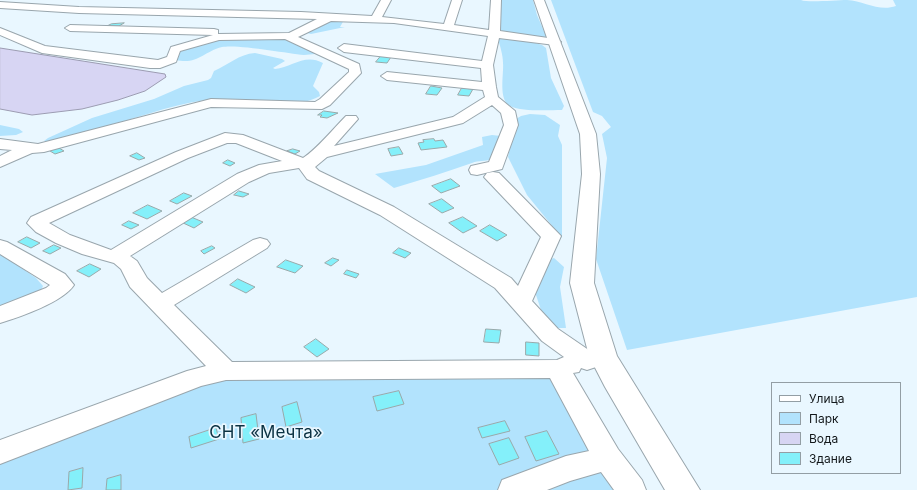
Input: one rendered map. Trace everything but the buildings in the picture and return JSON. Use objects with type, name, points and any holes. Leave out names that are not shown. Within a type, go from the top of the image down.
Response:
[{"type":"main road","points":[[539,0],[588,134],[591,174],[582,284],[595,359],[615,379],[683,490]]},
{"type":"street","points":[[2,5],[13,0]]},
{"type":"street","points":[[375,20],[386,0]]},
{"type":"street","points":[[450,28],[449,25],[457,0]]},
{"type":"street","points":[[496,0],[494,11],[494,34],[487,65],[491,93],[508,111],[511,125],[496,165],[485,174],[551,236],[521,302]]},
{"type":"street","points":[[2,5],[80,10],[301,14],[330,18],[409,21],[555,42]]},
{"type":"street","points":[[301,14],[308,6]]},
{"type":"street","points":[[0,31],[42,49],[150,64],[168,62],[172,59],[175,50],[219,37],[291,36],[330,18]]},
{"type":"street","points":[[70,28],[198,32],[304,30]]},
{"type":"street","points":[[0,144],[28,149],[38,149],[211,103],[317,106],[325,102],[355,73],[354,68],[289,37],[291,36]]},
{"type":"street","points":[[344,48],[487,65]]},
{"type":"street","points":[[387,76],[491,93]]},
{"type":"street","points":[[120,258],[119,254],[127,248],[243,178],[265,169],[310,160],[458,120],[491,93]]},
{"type":"street","points":[[351,119],[310,160],[307,168],[313,175],[387,211],[503,283],[550,334],[595,359]]},
{"type":"street","points":[[226,372],[138,282],[130,266],[120,258],[109,257],[63,239],[37,223],[38,221],[120,183],[225,138],[238,138],[310,160]]},
{"type":"street","points":[[0,162],[28,149]]},
{"type":"street","points":[[159,302],[174,296],[260,244]]},
{"type":"street","points":[[0,246],[57,279],[63,285],[54,293],[0,315]]},
{"type":"street","points":[[0,452],[196,378],[226,372],[557,369],[595,359]]},
{"type":"street","points":[[557,369],[608,458],[631,490]]},
{"type":"street","points":[[513,490],[566,469],[608,458]]},
{"type":"green space","points":[[500,0],[533,0],[537,15],[547,38],[502,31],[499,28]]},
{"type":"green space","points":[[551,0],[847,0],[878,7],[890,8],[896,6],[893,0],[917,0],[917,297],[627,350],[596,259],[607,158],[602,134],[611,127],[602,116],[593,112]]},
{"type":"green space","points":[[344,20],[340,27],[345,27],[311,34],[307,33],[329,21]]},
{"type":"green space","points":[[279,37],[316,52],[315,54],[304,55],[229,46],[215,49],[189,61],[176,60],[176,51],[199,46],[211,40]]},
{"type":"green space","points":[[501,37],[529,41],[542,45],[546,48],[551,78],[564,106],[562,110],[521,109],[510,106],[506,103],[502,86],[503,60],[498,39]]},
{"type":"green space","points":[[255,53],[285,61],[273,68],[275,69],[310,59],[323,63],[313,86],[319,92],[320,96],[293,104],[278,105],[220,99],[192,102],[163,109],[68,139],[44,141],[92,118],[154,99],[184,86],[208,80],[211,78],[214,71],[244,55]]},
{"type":"green space","points":[[530,114],[545,115],[560,125],[558,136],[562,145],[562,238],[527,195],[508,157],[516,119]]},
{"type":"green space","points":[[0,125],[19,129],[23,132],[16,135],[0,136]]},
{"type":"green space","points":[[492,135],[501,136],[491,159],[489,160],[475,162],[394,188],[375,174],[426,165],[483,145],[482,137]]},
{"type":"green space","points":[[0,253],[36,278],[43,286],[40,293],[0,311]]},
{"type":"green space","points":[[554,258],[564,267],[560,287],[566,328],[556,328],[543,316],[535,292],[548,260]]},
{"type":"green space","name":"СНТ «Мечта»","points":[[258,375],[490,379],[557,375],[616,490],[0,490],[0,456],[198,382]]},
{"type":"water","points":[[0,48],[165,74],[166,77],[145,91],[118,100],[82,109],[32,115],[0,109]]}]
